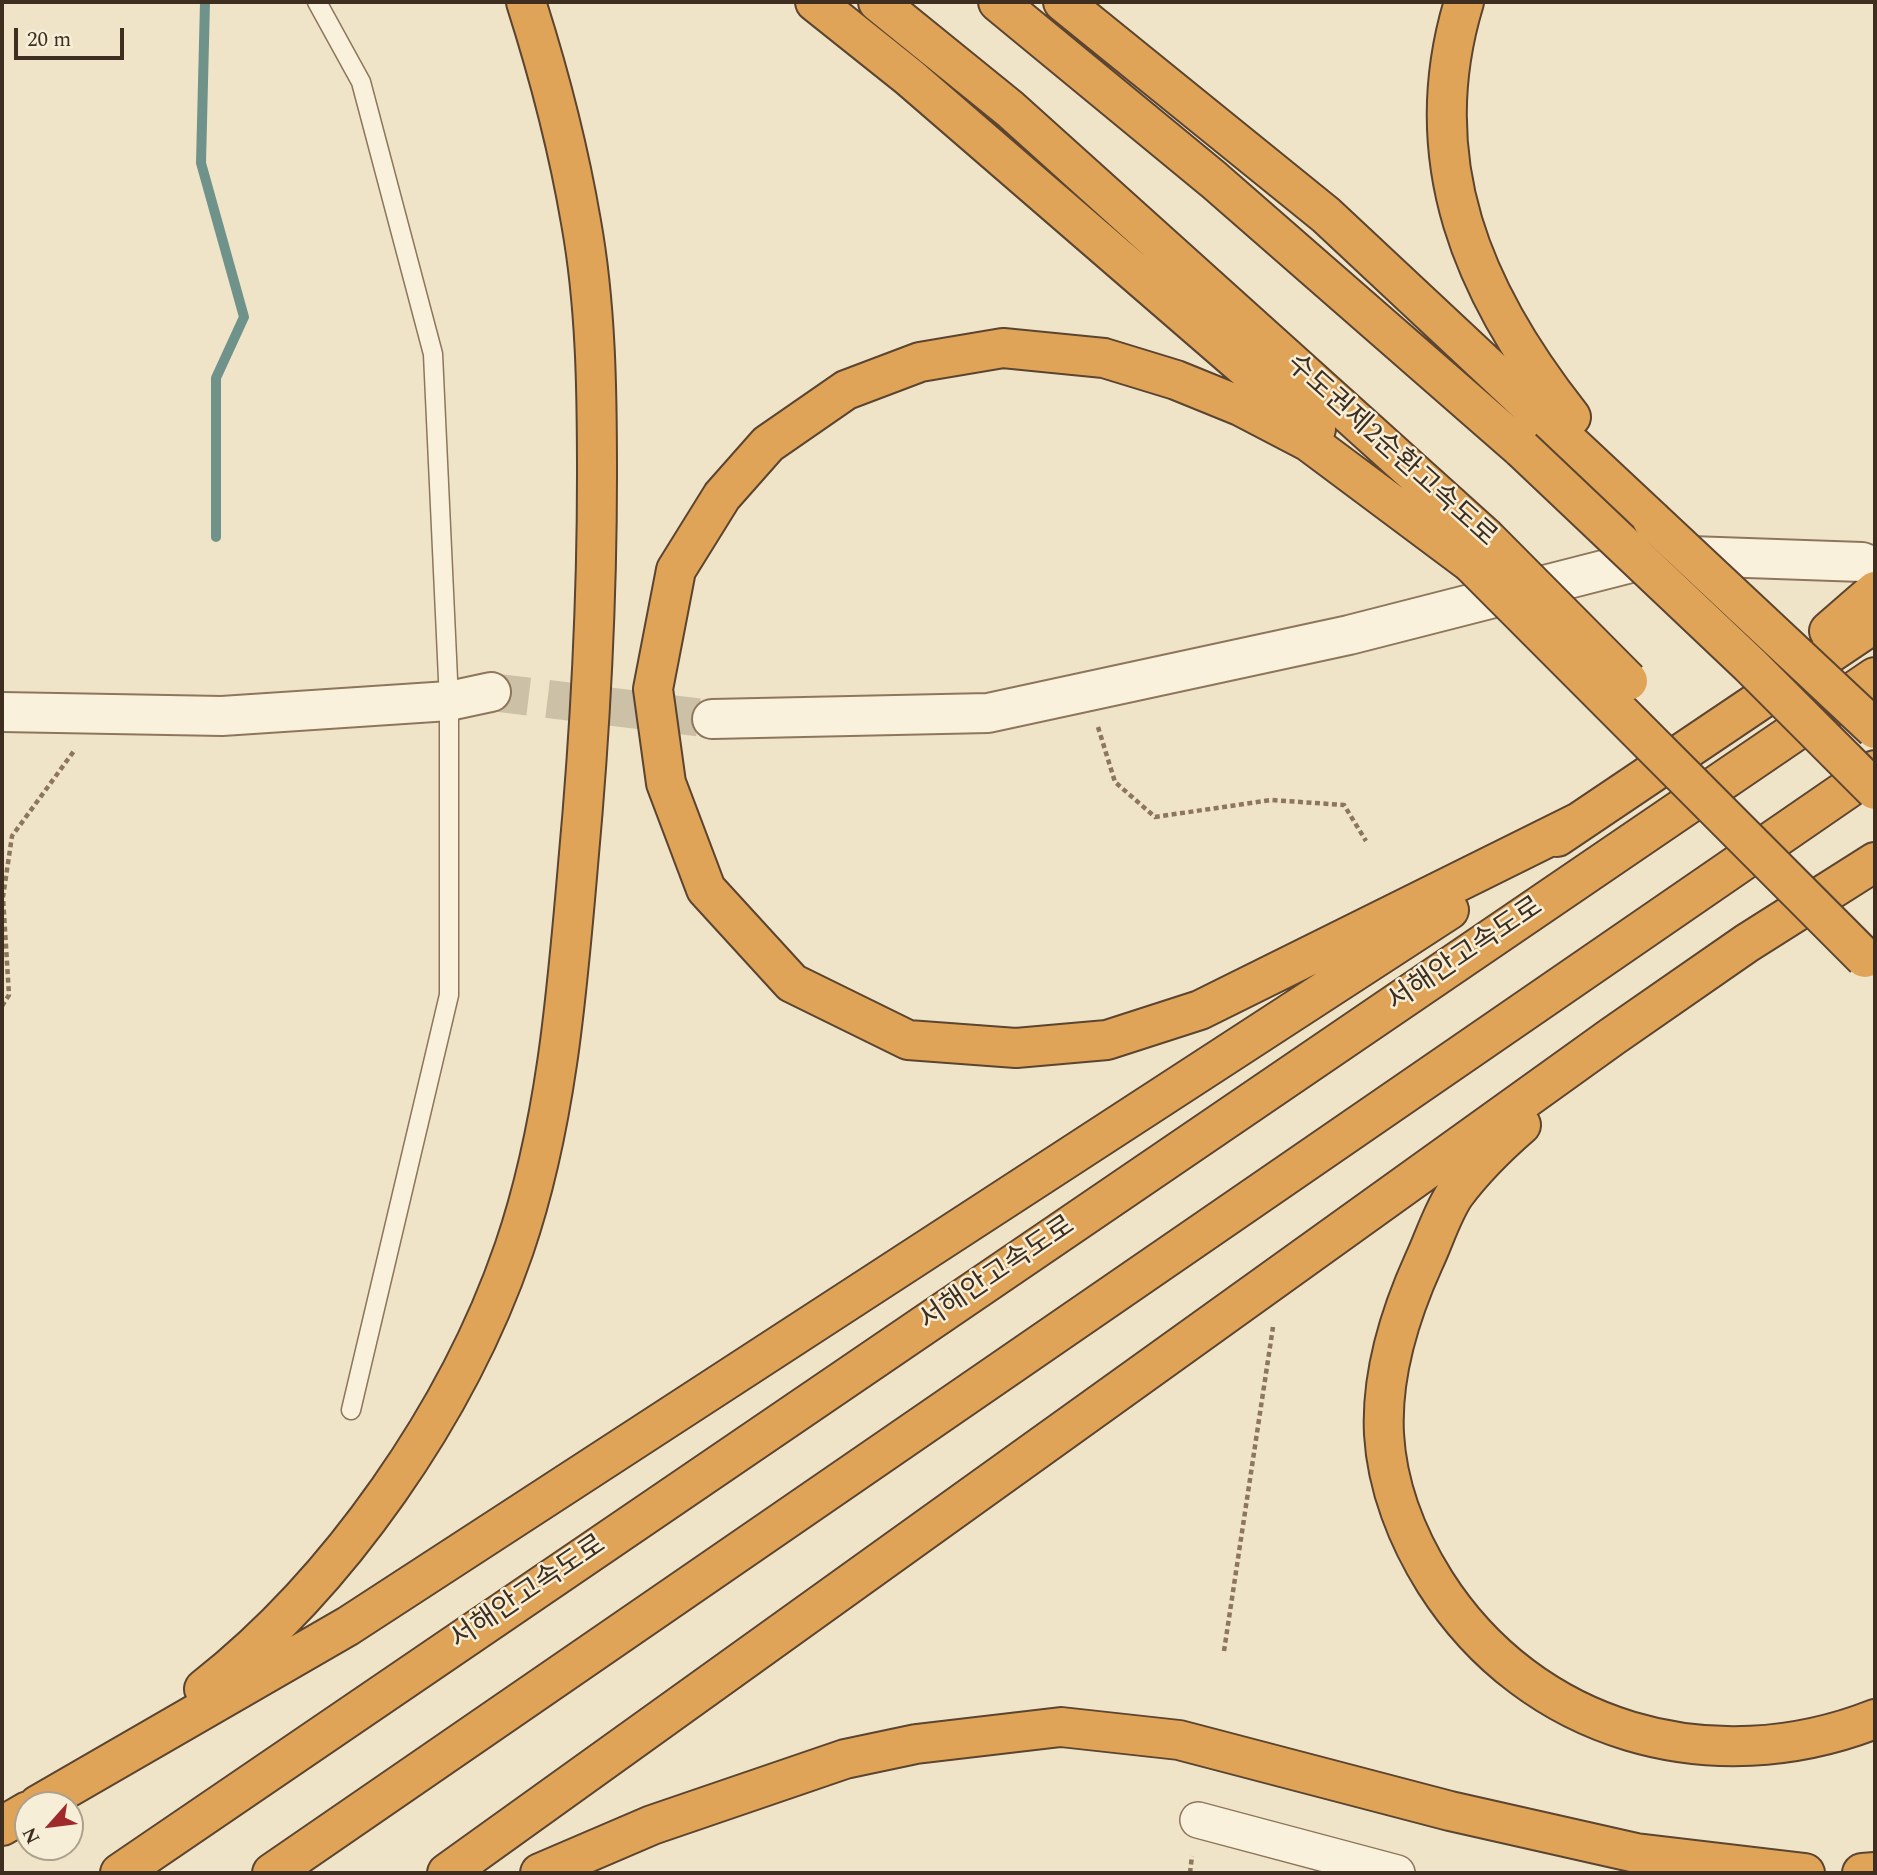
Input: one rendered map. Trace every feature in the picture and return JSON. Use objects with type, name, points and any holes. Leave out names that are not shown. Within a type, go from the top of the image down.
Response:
[{"type":"highway","points":[[106,1766],[214,1681],[287,1616],[361,1529],[407,1462],[465,1363],[511,1256],[537,1167],[555,1073],[589,753],[597,550],[597,372],[582,226],[557,99],[526,2]]},
{"type":"highway","points":[[815,2],[909,77],[1477,550],[1873,958]]},
{"type":"highway","name":"수도권제2순환고속도로","points":[[878,2],[1010,109],[1477,550]]},
{"type":"highway","points":[[998,2],[1214,180],[1522,449],[1750,665],[1875,790]]},
{"type":"highway","points":[[1063,2],[1326,215],[1483,359],[1875,729]]},
{"type":"highway","points":[[1464,2],[1452,41],[1446,117],[1456,206],[1472,257],[1504,319],[1549,389],[1652,520]]},
{"type":"highway","points":[[1477,550],[1309,442],[1240,406],[1177,380],[1104,358],[1003,348],[920,362],[846,390],[768,444],[722,496],[676,570],[653,689],[666,783],[706,890],[792,983],[908,1040],[1016,1048],[1107,1040],[1200,1010],[1577,823]]},
{"type":"highway","points":[[1710,735],[1875,591]]},
{"type":"highway","points":[[62,1791],[348,1626],[1373,960],[1875,623]]},
{"type":"highway","name":"서해안고속도로","points":[[120,1873],[1875,677]]},
{"type":"highway","points":[[272,1873],[1875,770]]},
{"type":"highway","points":[[447,1873],[1747,943],[1875,862]]},
{"type":"highway","points":[[1747,943],[1511,1134],[1454,1195],[1410,1291],[1386,1379],[1384,1436],[1395,1494],[1415,1550],[1446,1598],[1483,1644],[1513,1672],[1546,1696],[1600,1722],[1664,1740],[1721,1747],[1766,1747],[1837,1734],[1875,1719]]},
{"type":"highway","points":[[540,1873],[652,1825],[845,1759],[916,1744],[1061,1727],[1179,1740],[1450,1811],[1636,1853],[1805,1873]]},
{"type":"highway","points":[[1862,1873],[1875,1872]]},
{"type":"street","points":[[712,719],[988,713],[1349,635],[1662,555],[1861,562],[1875,567]]},
{"type":"street","points":[[2,712],[222,716],[449,701],[491,692]]},
{"type":"street","points":[[1198,1820],[1397,1873]]},
{"type":"lane","points":[[317,2],[361,82],[433,354],[449,701],[449,995],[351,1410]]},
{"type":"path","points":[[1087,692],[1115,782],[1155,817],[1271,800],[1344,805],[1366,841]]},
{"type":"path","points":[[2,1006],[9,995],[3,897],[12,836],[102,714]]},
{"type":"path","points":[[1224,1651],[1275,1320]]},
{"type":"waterway","points":[[205,2],[201,163],[244,317],[216,378],[216,537]]},
{"type":"tunnel","points":[[491,692],[712,719]]}]
